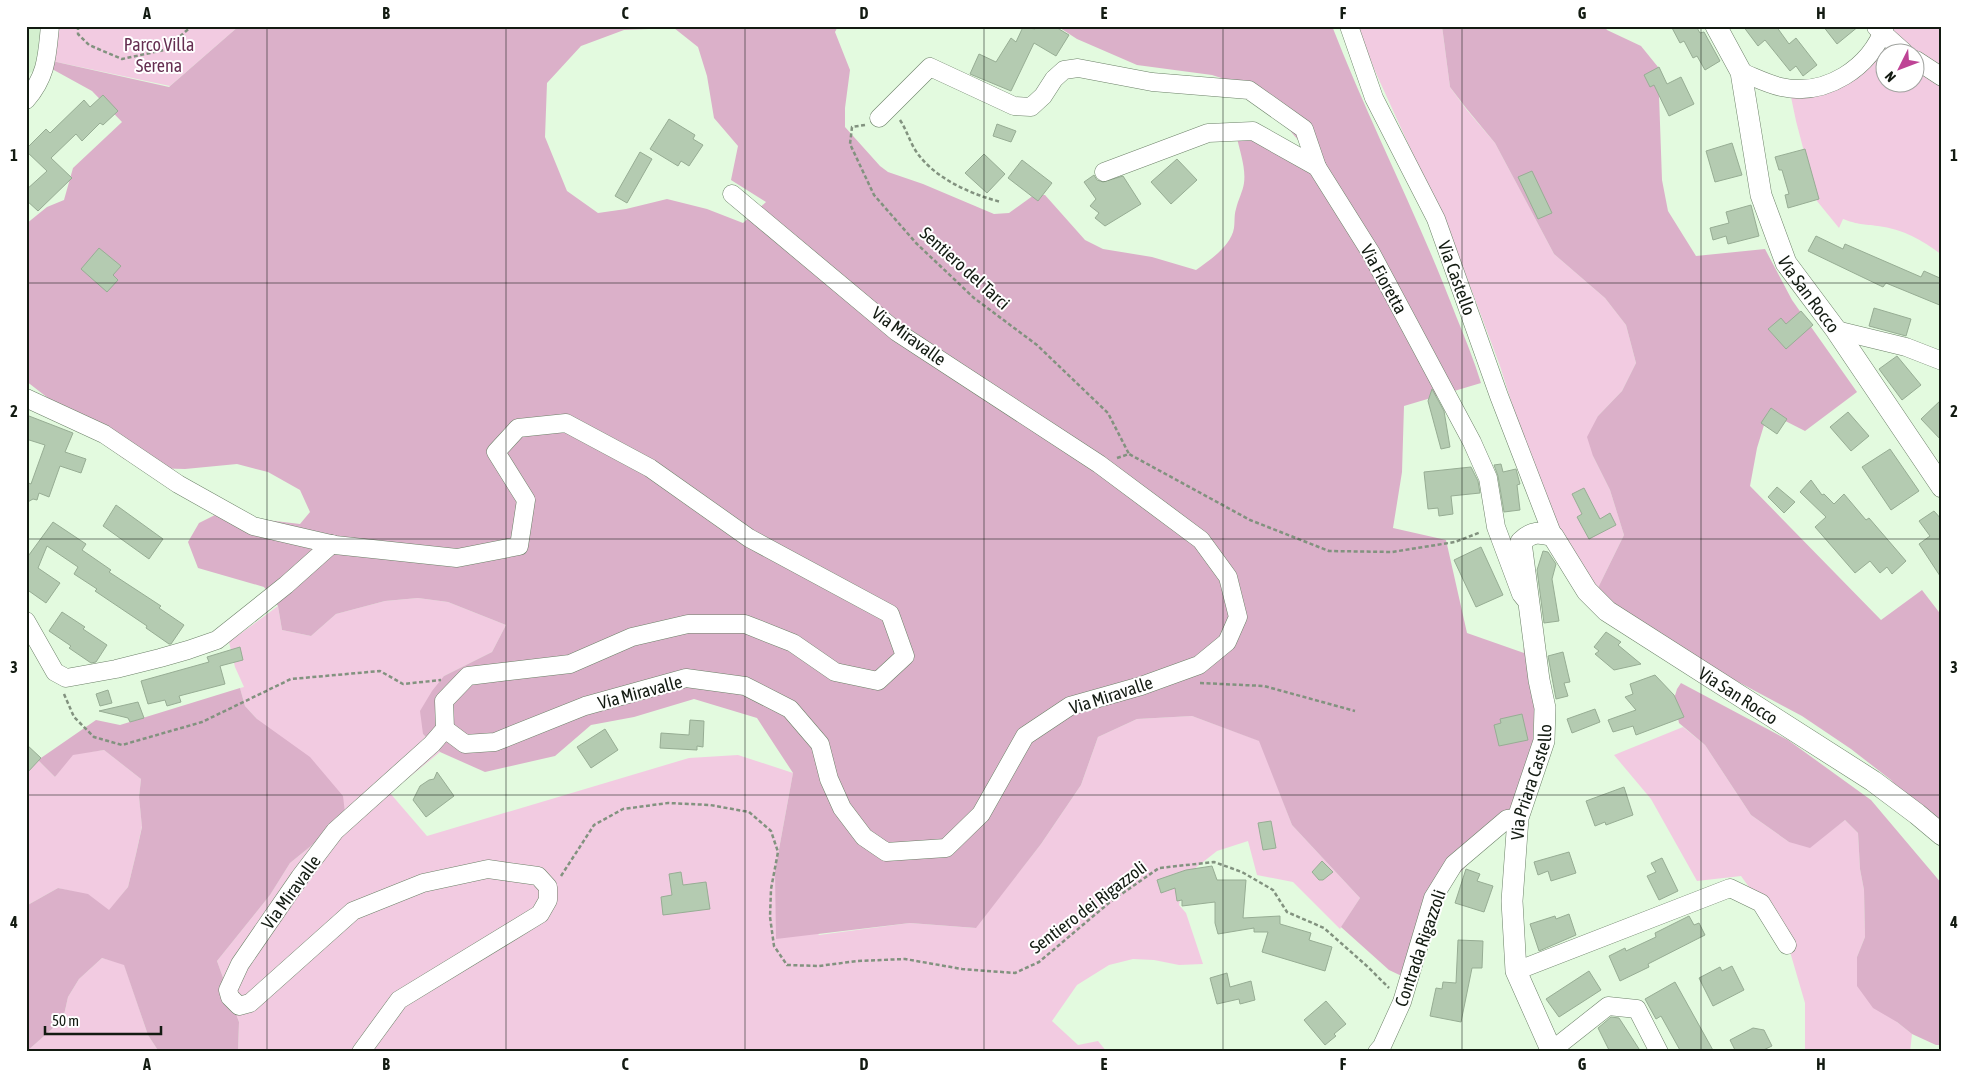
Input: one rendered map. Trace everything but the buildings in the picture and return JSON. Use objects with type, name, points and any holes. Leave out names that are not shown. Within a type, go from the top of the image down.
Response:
[{"type":"street","points":[[26,100],[39,83],[45,68],[50,26]]},
{"type":"street","name":"Via Castello","points":[[1348,26],[1374,98],[1436,219],[1499,396],[1553,536]]},
{"type":"street","name":"Via San Rocco","points":[[1716,26],[1741,72],[1761,195],[1786,263],[1836,330],[1942,488]]},
{"type":"street","points":[[1741,72],[1781,87],[1812,89],[1849,75],[1869,56],[1881,29],[1894,42]]},
{"type":"street","points":[[879,118],[930,67],[1014,106],[1031,106],[1043,96],[1054,79],[1064,70],[1078,68],[1152,82],[1249,90],[1304,129],[1317,167]]},
{"type":"street","points":[[1926,67],[1942,77]]},
{"type":"street","name":"Via Fioretta","points":[[1104,172],[1208,133],[1253,131],[1317,167],[1371,253],[1472,442],[1488,478],[1496,526],[1521,594],[1529,606]]},
{"type":"street","name":"Via Miravalle","points":[[548,887],[538,876],[488,869],[423,883],[353,911],[250,1003],[239,1006],[230,997],[228,990],[240,964],[300,877],[335,831],[432,744],[445,728],[465,744],[495,742],[585,706],[686,678],[744,686],[790,709],[820,744],[829,779],[842,808],[864,837],[886,852],[946,848],[981,814],[1025,736],[1070,706],[1141,686],[1198,665],[1227,642],[1238,617],[1228,578],[1201,540],[1100,464],[897,332],[732,194]]},
{"type":"street","points":[[1836,330],[1906,347],[1942,361]]},
{"type":"street","points":[[26,398],[104,434],[178,484],[252,526],[332,544],[457,558],[519,546],[526,500],[496,452],[518,428],[566,423],[650,468],[749,538],[890,614],[905,656],[878,681],[835,672],[793,643],[745,624],[688,624],[632,637],[570,664],[468,676],[444,700],[445,728]]},
{"type":"street","name":"Via Priara Castello","points":[[1551,1051],[1516,971],[1512,901],[1518,818],[1544,741],[1545,708],[1521,542],[1528,535],[1538,532],[1553,536]]},
{"type":"street","name":"Via San Rocco","points":[[1553,536],[1586,591],[1596,603],[1872,782],[1917,814],[1942,835]]},
{"type":"street","points":[[26,621],[55,671],[66,678],[188,650],[217,640],[286,585],[332,544]]},
{"type":"street","name":"Contrada Rigazzoli","points":[[1377,1052],[1382,1046],[1402,1002],[1433,898],[1454,864],[1507,819],[1518,818]]},
{"type":"street","points":[[361,1052],[399,1000],[540,914],[548,900],[548,887]]},
{"type":"street","points":[[1516,971],[1730,888],[1761,904],[1787,945]]},
{"type":"street","points":[[1551,1051],[1608,1006],[1637,1009],[1659,1052]]},
{"type":"path","points":[[78,26],[78,34],[89,45],[122,59],[164,50],[192,26]]},
{"type":"path","points":[[896,113],[907,130],[913,147],[922,160],[951,183],[976,196],[1001,202]]},
{"type":"path","name":"Sentiero del Tarci","points":[[879,118],[871,124],[852,127],[850,144],[874,194],[916,243],[974,298],[1037,345],[1108,413],[1129,454]]},
{"type":"path","points":[[1100,464],[1129,454],[1250,520],[1328,551],[1392,552],[1455,542],[1496,526]]},
{"type":"path","points":[[55,671],[74,717],[94,737],[122,745],[202,722],[291,678],[380,670],[403,684],[468,676]]},
{"type":"path","points":[[1192,683],[1264,686],[1355,711]]},
{"type":"path","name":"Sentiero dei Rigazzoli","points":[[548,887],[558,879],[594,825],[623,809],[668,803],[710,805],[749,812],[771,831],[778,852],[771,889],[770,918],[774,946],[787,965],[819,966],[857,960],[905,959],[962,969],[1015,973],[1038,962],[1110,902],[1159,868],[1214,862],[1242,872],[1273,890],[1287,912],[1324,928],[1368,967],[1402,1002]]},
{"type":"shaded area","points":[[26,26],[48,26],[52,61],[26,75]]},
{"type":"shaded area","points":[[239,26],[838,26],[835,32],[850,70],[845,108],[845,127],[880,166],[888,172],[923,184],[994,214],[1009,213],[1034,195],[1045,195],[1085,240],[1103,249],[1152,257],[1196,270],[1219,252],[1232,235],[1235,211],[1244,177],[1237,138],[1253,124],[1309,153],[1255,89],[1212,75],[1137,65],[1077,39],[1057,26],[1332,26],[1362,99],[1442,279],[1481,383],[1404,406],[1402,472],[1393,528],[1446,540],[1467,633],[1524,653],[1523,647],[1535,674],[1533,750],[1507,831],[1491,840],[1451,882],[1439,902],[1408,979],[1389,970],[1341,927],[1360,898],[1292,825],[1259,741],[1192,716],[1137,719],[1098,737],[1081,785],[1041,844],[976,928],[910,923],[776,939],[775,871],[793,773],[757,718],[694,699],[634,717],[591,725],[555,756],[485,772],[440,752],[423,734],[420,711],[444,676],[492,652],[506,625],[448,602],[418,598],[385,601],[336,614],[311,636],[282,630],[278,606],[264,587],[198,568],[188,542],[199,523],[217,514],[300,524],[310,512],[300,490],[268,472],[237,464],[185,469],[150,468],[124,459],[100,441],[65,407],[48,398],[26,381],[26,224],[47,207],[64,200],[73,168],[122,122],[92,91],[52,69],[52,61],[169,87]],"holes":[[[674,28],[698,47],[707,76],[714,118],[738,146],[731,180],[766,202],[743,223],[707,209],[667,199],[626,209],[598,213],[567,191],[545,137],[547,83],[581,46],[624,30]]]},
{"type":"shaded area","points":[[1442,26],[1604,26],[1607,30],[1641,46],[1658,67],[1662,180],[1668,211],[1696,256],[1765,249],[1792,300],[1857,392],[1805,431],[1768,412],[1757,448],[1750,486],[1881,620],[1922,590],[1942,616],[1942,841],[1891,780],[1851,749],[1802,716],[1699,661],[1594,596],[1624,535],[1610,490],[1593,456],[1587,437],[1598,416],[1622,391],[1636,363],[1626,325],[1605,298],[1554,254],[1495,143],[1450,87]]},
{"type":"shaded area","points":[[1681,683],[1788,740],[1871,800],[1942,884],[1942,1045],[1936,1045],[1912,1034],[1897,1022],[1873,1008],[1857,986],[1857,957],[1865,937],[1864,890],[1860,869],[1858,833],[1845,820],[1810,848],[1789,842],[1751,815],[1705,745],[1679,723],[1674,699]]},
{"type":"shaded area","points":[[240,688],[245,706],[257,719],[310,757],[343,796],[345,813],[322,837],[290,863],[270,895],[217,961],[239,1022],[238,1052],[159,1052],[148,1035],[124,965],[102,958],[79,979],[68,997],[64,1015],[52,1029],[26,1052],[26,906],[58,888],[88,894],[109,910],[128,887],[142,827],[139,797],[141,779],[104,750],[73,755],[55,777],[38,760],[96,720],[120,725]]},
{"type":"green space","name":"Parco Villa Serena","points":[[57,26],[239,26],[170,86],[52,61]]},
{"type":"green space","points":[[1357,26],[1442,26],[1450,87],[1495,143],[1554,254],[1605,298],[1626,325],[1636,363],[1622,391],[1598,416],[1593,456],[1610,490],[1624,535],[1594,596],[1551,554],[1547,515],[1500,366],[1467,278],[1375,71]]},
{"type":"green space","points":[[1874,26],[1942,26],[1942,255],[1920,240],[1887,227],[1843,219],[1839,228],[1817,201],[1791,97],[1831,87],[1867,44]]},
{"type":"green space","points":[[418,598],[448,602],[506,625],[492,652],[444,676],[423,734],[440,752],[390,793],[427,836],[689,758],[738,755],[793,773],[775,871],[819,935],[910,923],[975,928],[1041,844],[1081,785],[1098,737],[1137,719],[1192,716],[1260,741],[1292,825],[1360,898],[1340,929],[1293,882],[1257,875],[1248,841],[1217,851],[1184,877],[1179,905],[1186,913],[1203,964],[1179,965],[1154,960],[1133,959],[1109,965],[1077,985],[1052,1021],[1078,1045],[1098,1041],[1107,1052],[238,1052],[239,1022],[217,961],[270,895],[290,863],[322,837],[257,719],[245,706],[240,688],[244,687],[235,667],[229,642],[278,606],[282,630],[311,636],[336,614],[385,601]]},
{"type":"green space","points":[[1683,727],[1705,745],[1751,815],[1789,842],[1828,833],[1845,820],[1858,833],[1860,869],[1864,890],[1865,937],[1857,957],[1897,1022],[1912,1034],[1910,1052],[1805,1052],[1805,1003],[1786,938],[1741,876],[1697,881],[1651,799],[1614,755]]},
{"type":"green space","points":[[104,750],[141,779],[139,797],[142,826],[128,887],[109,911],[88,895],[58,888],[26,906],[26,769],[38,760],[55,777],[72,754]]},
{"type":"green space","points":[[102,958],[124,964],[148,1035],[159,1052],[26,1052],[52,1029],[64,1015],[68,997],[79,979]]}]
